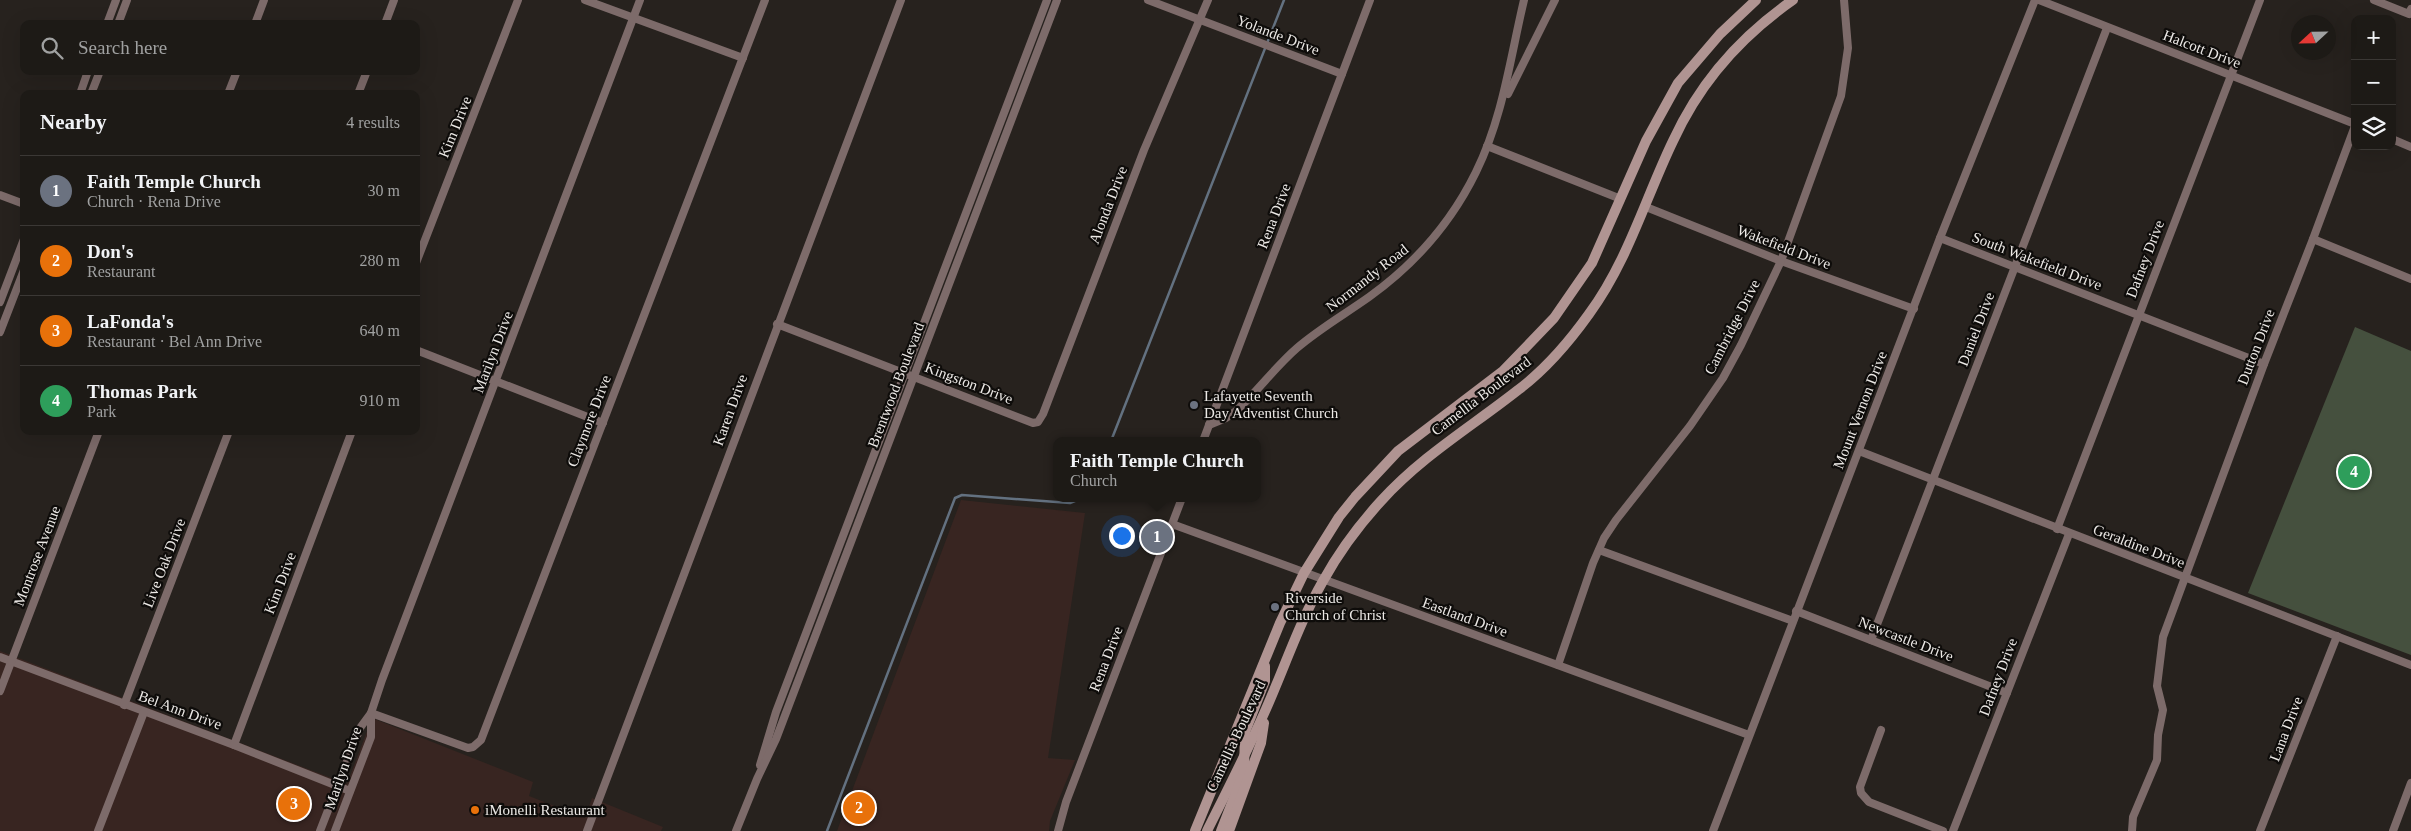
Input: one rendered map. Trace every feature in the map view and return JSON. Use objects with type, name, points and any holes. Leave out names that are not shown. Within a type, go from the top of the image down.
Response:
[{"type":"main road","name":"Camellia Boulevard","points":[[1195,831],[1266,658],[1304,572],[1344,510],[1398,451],[1503,371],[1542,332],[1592,262],[1646,141],[1678,83],[1720,34],[1756,0]]},
{"type":"main road","name":"Camellia Boulevard","points":[[1207,831],[1245,755],[1323,580],[1363,523],[1403,479],[1451,438],[1520,389],[1560,350],[1608,285],[1621,264],[1672,142],[1707,82],[1748,37],[1793,0]]},
{"type":"main road","points":[[1221,831],[1244,772],[1245,732],[1264,681],[1266,658]]},
{"type":"main road","points":[[1229,831],[1260,743],[1266,708]]},
{"type":"street","points":[[108,20],[116,0]]},
{"type":"street","points":[[120,20],[127,0]]},
{"type":"street","points":[[256,20],[264,0]]},
{"type":"street","points":[[386,20],[394,0]]},
{"type":"street","name":"Kim Drive","points":[[420,253],[518,0]]},
{"type":"street","points":[[585,0],[743,58]]},
{"type":"street","name":"Marilyn Drive","points":[[335,831],[371,737],[371,713],[385,670],[640,0]]},
{"type":"street","name":"Claymore Drive","points":[[371,713],[468,748],[480,742],[765,0]]},
{"type":"street","name":"Karen Drive","points":[[587,831],[901,0]]},
{"type":"street","name":"Brentwood Boulevard","points":[[757,779],[776,712],[1047,0]]},
{"type":"street","name":"Brentwood Boulevard","points":[[736,831],[776,739],[1057,0]]},
{"type":"street","name":"Yolande Drive","points":[[1148,0],[1259,44],[1342,74]]},
{"type":"street","name":"Alonda Drive","points":[[1038,422],[1043,414],[1144,150],[1208,0]]},
{"type":"street","name":"Rena Drive","points":[[1205,437],[1370,0]]},
{"type":"street","name":"Normandy Road","points":[[1210,425],[1226,418],[1236,410],[1298,347],[1368,298],[1410,264],[1452,214],[1469,186],[1488,146],[1501,107],[1524,0]]},
{"type":"street","points":[[1501,107],[1555,0]]},
{"type":"street","name":"Cambridge Drive","points":[[1558,665],[1599,550],[1612,524],[1690,426],[1723,378],[1741,346],[1781,261],[1833,120],[1842,89],[1848,48],[1844,0]]},
{"type":"street","name":"Halcott Drive","points":[[2037,0],[2351,123]]},
{"type":"street","name":"Mount Vernon Drive","points":[[1713,831],[1940,238],[2037,0]]},
{"type":"street","name":"Dafney Drive","points":[[2057,529],[2260,0]]},
{"type":"street","points":[[2374,0],[2409,14],[2411,9]]},
{"type":"street","name":"Daniel Drive","points":[[1871,640],[2107,28]]},
{"type":"street","points":[[81,90],[87,75]]},
{"type":"street","points":[[93,90],[98,75]]},
{"type":"street","points":[[230,90],[235,75]]},
{"type":"street","points":[[360,90],[365,75]]},
{"type":"street","name":"Dutton Drive","points":[[2132,831],[2133,816],[2157,760],[2158,734],[2163,710],[2158,686],[2163,637],[2351,136]]},
{"type":"street","points":[[2396,141],[2411,147]]},
{"type":"street","points":[[1488,146],[1621,199]]},
{"type":"street","points":[[0,195],[20,202]]},
{"type":"street","name":"Wakefield Drive","points":[[1646,207],[1781,261],[1914,309]]},
{"type":"street","name":"South Wakefield Drive","points":[[1940,238],[2264,364]]},
{"type":"street","points":[[2313,239],[2411,280]]},
{"type":"street","points":[[0,302],[20,250]]},
{"type":"street","points":[[0,332],[3,317],[20,279]]},
{"type":"street","name":"Kingston Drive","points":[[777,324],[1033,423],[1038,422]]},
{"type":"street","points":[[420,352],[603,423]]},
{"type":"street","name":"Montrose Avenue","points":[[0,691],[97,435]]},
{"type":"street","name":"Live Oak Drive","points":[[124,705],[227,435]]},
{"type":"street","name":"Kim Drive","points":[[234,745],[350,435]]},
{"type":"street","name":"Geraldine Drive","points":[[1858,451],[2411,665]]},
{"type":"street","name":"Rena Drive","points":[[1058,831],[1066,802],[1180,502]]},
{"type":"street","name":"Eastland Drive","points":[[1172,524],[1749,735]]},
{"type":"street","name":"Dafney Drive","points":[[1953,831],[2069,534]]},
{"type":"street","points":[[1599,550],[1793,621]]},
{"type":"street","name":"Newcastle Drive","points":[[1796,611],[2007,693]]},
{"type":"street","name":"Lana Drive","points":[[2260,831],[2337,636]]},
{"type":"street","name":"Bel Ann Drive","points":[[0,657],[350,791]]},
{"type":"street","points":[[98,831],[144,712]]},
{"type":"street","name":"Marilyn Drive","points":[[320,831],[360,728],[371,713]]},
{"type":"street","points":[[1881,730],[1860,787],[1864,798],[1944,831]]},
{"type":"street","points":[[2393,831],[2411,783]]},
{"type":"shaded area","points":[[961,500],[1085,513],[1048,758],[1075,760],[1050,821],[1049,831],[837,831]]},
{"type":"shaded area","points":[[0,651],[347,784],[372,718],[533,782],[529,796],[585,818],[592,798],[663,827],[661,831],[0,831]]},
{"type":"green space","points":[[2355,327],[2411,351],[2411,655],[2248,593]]},
{"type":"waterway","points":[[1113,437],[1284,0]]},
{"type":"waterway","points":[[827,831],[955,498],[962,495],[1053,502]]},
{"type":"waterway","points":[[1056,502],[1072,502]]},
{"type":"place","name":"Lafayette Seventh Day Adventist Church","points":[[1194,405]]},
{"type":"place","name":"Thomas Park","points":[[2354,472]]},
{"type":"place","name":"Faith Temple Church","points":[[1157,537]]},
{"type":"place","name":"Riverside Church of Christ","points":[[1275,607]]},
{"type":"place","name":"LaFonda's","points":[[294,804]]},
{"type":"place","name":"Don's","points":[[859,808]]},
{"type":"place","name":"iMonelli Restaurant","points":[[475,810]]}]
